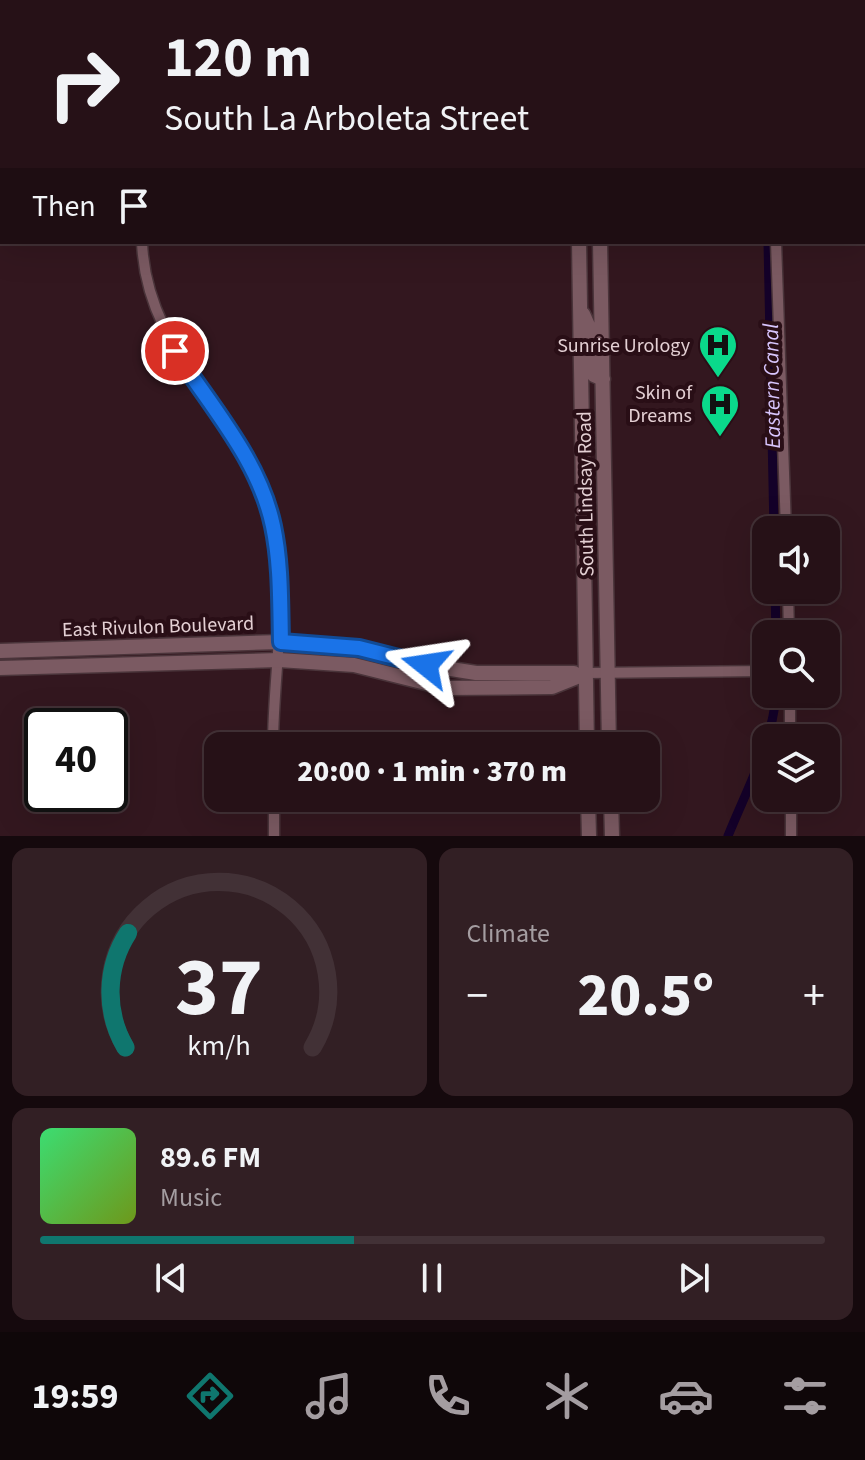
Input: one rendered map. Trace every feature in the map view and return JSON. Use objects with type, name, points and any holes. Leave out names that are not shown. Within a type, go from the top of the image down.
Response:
[{"type":"street","points":[[142,244],[154,309],[175,351],[237,442],[262,490],[273,523],[279,564],[281,642],[274,732]]},
{"type":"street","name":"South Lindsay Road","points":[[579,244],[587,732]]},
{"type":"street","name":"South Lindsay Road","points":[[600,244],[609,732]]},
{"type":"street","points":[[776,244],[786,516]]},
{"type":"street","points":[[580,307],[591,332],[594,375],[603,379]]},
{"type":"street","name":"East Rivulon Boulevard","points":[[0,651],[281,642],[359,648],[426,665],[476,673],[587,673]]},
{"type":"street","name":"East Rivulon Boulevard","points":[[0,668],[279,660],[354,665],[446,688],[552,687],[587,673]]},
{"type":"street","points":[[587,673],[752,672]]},
{"type":"street","points":[[274,812],[274,836]]},
{"type":"street","points":[[588,812],[589,836]]},
{"type":"street","points":[[611,812],[612,836]]},
{"type":"street","points":[[791,812],[791,836]]},
{"type":"waterway","name":"Eastern Canal","points":[[768,244],[774,516]]},
{"type":"waterway","name":"Eastern Canal","points":[[775,604],[776,620]]},
{"type":"waterway","name":"Eastern Canal","points":[[728,836],[764,748],[774,708]]},
{"type":"place","name":"Sunrise Urology","points":[[718,379]]},
{"type":"place","name":"Skin of Dreams","points":[[720,438]]},
{"type":"route","points":[[175,351],[237,442],[262,490],[273,523],[279,564],[281,642],[359,648],[426,665]]}]
